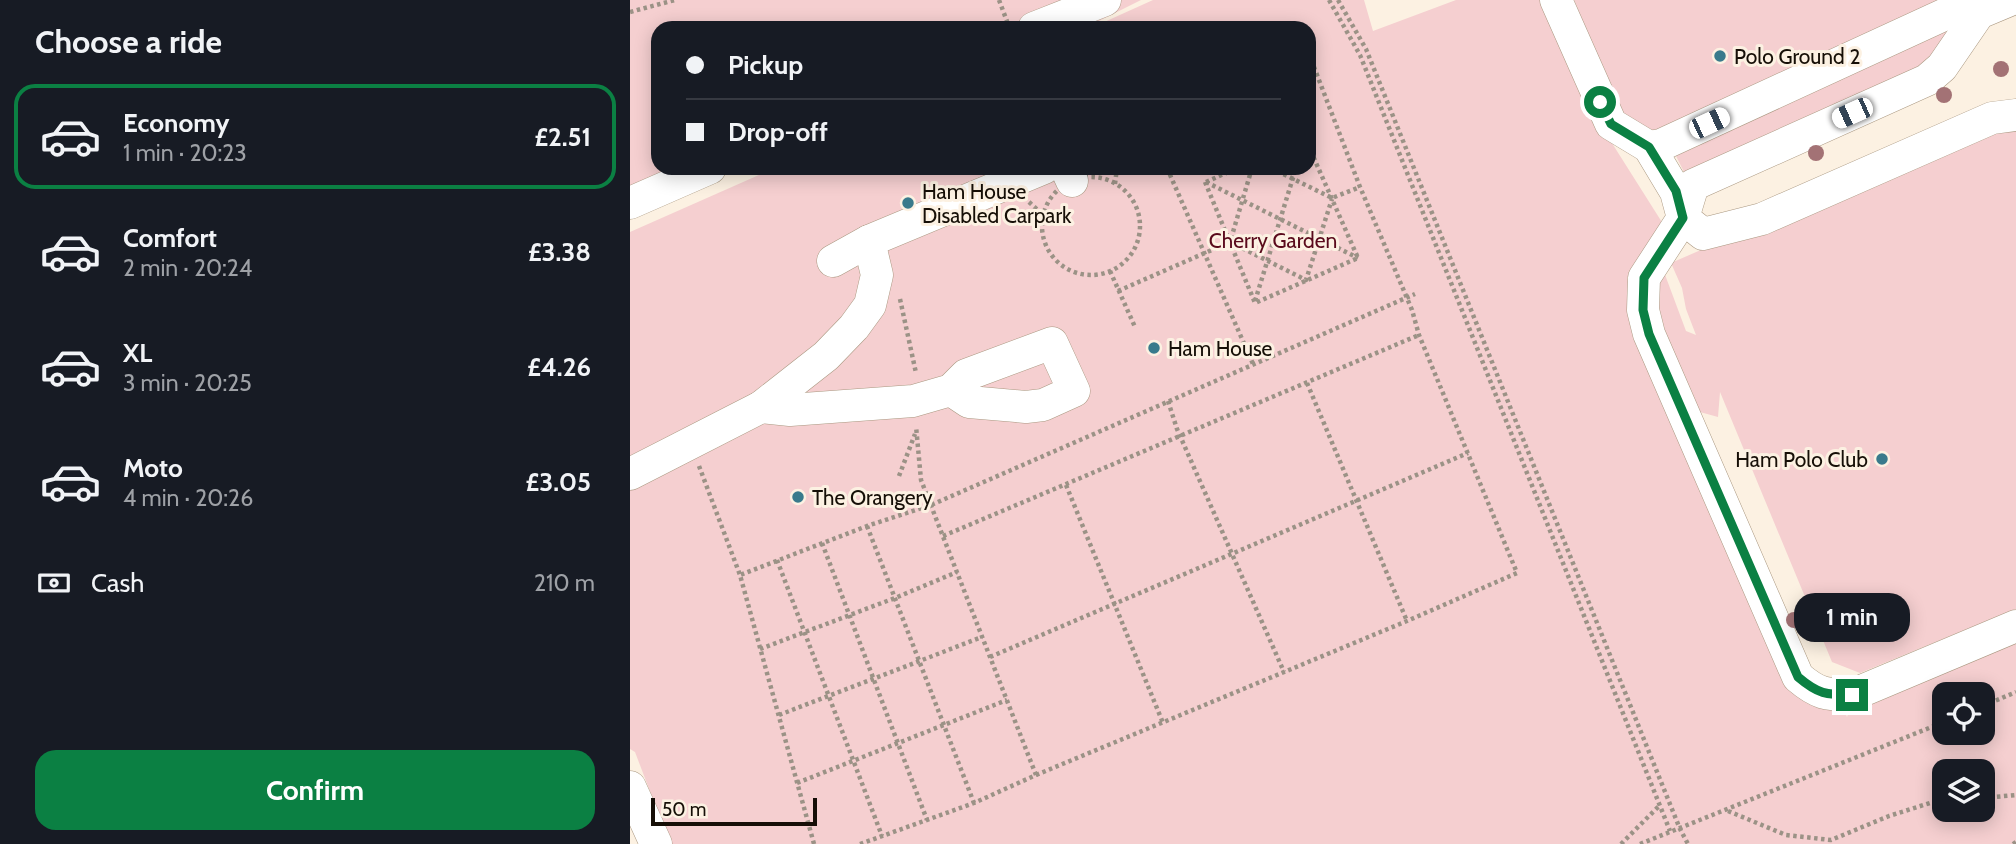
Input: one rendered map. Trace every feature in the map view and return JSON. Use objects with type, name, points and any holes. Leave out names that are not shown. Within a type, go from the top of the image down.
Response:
[{"type":"lane","points":[[1052,21],[1105,0]]},
{"type":"lane","points":[[1556,0],[1611,124],[1649,147],[1676,191],[1683,218],[1703,234],[1762,219],[1992,118],[2016,115]]},
{"type":"lane","points":[[1649,147],[1661,145],[1976,0]]},
{"type":"lane","points":[[2010,0],[1979,13],[1942,66],[1927,80],[1693,184],[1683,218],[1644,278],[1643,310],[1649,334],[1798,677],[1814,690],[1829,695],[1852,695],[2016,626]]},
{"type":"lane","points":[[630,203],[694,175]]},
{"type":"lane","points":[[833,261],[869,241],[1053,175]]},
{"type":"lane","points":[[630,474],[761,407],[826,356],[870,306],[877,275],[869,241]]},
{"type":"lane","points":[[761,407],[790,410],[917,410],[951,390]]},
{"type":"lane","points":[[630,787],[656,844]]},
{"type":"path","points":[[630,12],[676,0]]},
{"type":"path","points":[[999,0],[1006,21]]},
{"type":"path","points":[[1329,0],[1360,55],[1670,831]]},
{"type":"path","points":[[1338,0],[1366,49],[1688,844]]},
{"type":"path","points":[[860,844],[974,803],[1517,573],[1419,335],[1316,72]]},
{"type":"path","points":[[1316,163],[1358,258]]},
{"type":"path","points":[[1060,175],[1043,215],[1042,226],[1047,247],[1060,264],[1079,273],[1100,274],[1122,264],[1131,254],[1140,229],[1139,215],[1126,192],[1115,184],[1076,175]]},
{"type":"path","points":[[1115,184],[1116,175]]},
{"type":"path","points":[[1170,175],[1254,364]]},
{"type":"path","points":[[1205,182],[1221,175]]},
{"type":"path","points":[[1118,291],[1230,242],[1250,175]]},
{"type":"path","points":[[1285,175],[1332,198],[1360,187]]},
{"type":"path","points":[[1255,303],[1294,175]]},
{"type":"path","points":[[1205,182],[1358,258]]},
{"type":"path","points":[[1205,182],[1255,303]]},
{"type":"path","points":[[1306,280],[1332,198]]},
{"type":"path","points":[[1230,242],[1306,280]]},
{"type":"path","points":[[1255,303],[1358,258]]},
{"type":"path","points":[[1110,271],[1135,327]]},
{"type":"path","points":[[740,575],[867,526],[931,505],[1415,294]]},
{"type":"path","points":[[900,298],[917,410],[921,480],[1036,775]]},
{"type":"path","points":[[943,536],[1419,335]]},
{"type":"path","points":[[1307,383],[1407,621]]},
{"type":"path","points":[[1168,401],[1284,672]]},
{"type":"path","points":[[900,476],[917,410]]},
{"type":"path","points":[[690,442],[740,575],[814,844]]},
{"type":"path","points":[[990,657],[1468,453]]},
{"type":"path","points":[[1066,485],[1163,723]]},
{"type":"path","points":[[867,526],[974,803]]},
{"type":"path","points":[[822,543],[927,820]]},
{"type":"path","points":[[777,560],[882,836]]},
{"type":"path","points":[[761,649],[957,572]]},
{"type":"path","points":[[779,715],[982,637]]},
{"type":"path","points":[[1995,701],[2016,692]]},
{"type":"path","points":[[797,783],[1007,700]]},
{"type":"path","points":[[1640,844],[1932,727]]},
{"type":"path","points":[[1995,797],[2016,795]]},
{"type":"path","points":[[1727,810],[1786,835],[1830,840],[1932,802]]},
{"type":"path","points":[[1621,844],[1660,804]]},
{"type":"green space","points":[[630,0],[1141,0],[1099,21],[651,21],[651,175],[690,175],[630,202]]},
{"type":"green space","name":"Cherry Garden","points":[[1153,0],[1364,0],[1373,31],[1456,0],[1547,0],[1598,121],[1665,227],[1627,278],[1667,407],[1782,674],[1842,704],[1847,717],[1852,703],[2016,635],[2016,844],[670,844],[635,752],[630,749],[630,232],[759,175],[1316,175],[1316,21],[1106,21]]},
{"type":"green space","name":"Polo Ground 2","points":[[1574,0],[1966,0],[1667,139],[1620,113]]},
{"type":"green space","points":[[1944,28],[1955,30],[1923,73],[1687,178],[1676,156]]},
{"type":"green space","name":"Ham Polo Club","points":[[2016,124],[2016,609],[1860,673],[1832,662],[1720,392],[1718,417],[1671,404],[1647,285],[1664,272],[1686,331],[1696,335],[1686,309],[1682,288],[1671,263],[1978,129]]},
{"type":"place","name":"Polo Ground 2","points":[[1720,56]]},
{"type":"place","name":"Ham House Disabled Carpark","points":[[908,203]]},
{"type":"place","name":"Ham House","points":[[1154,348]]},
{"type":"place","name":"Ham Polo Club","points":[[1882,459]]},
{"type":"place","name":"The Orangery","points":[[798,497]]},
{"type":"route","points":[[1600,102],[1611,124],[1649,147],[1676,191],[1683,218],[1644,278],[1643,310],[1649,334],[1798,677],[1814,690],[1829,695],[1852,695]]}]
